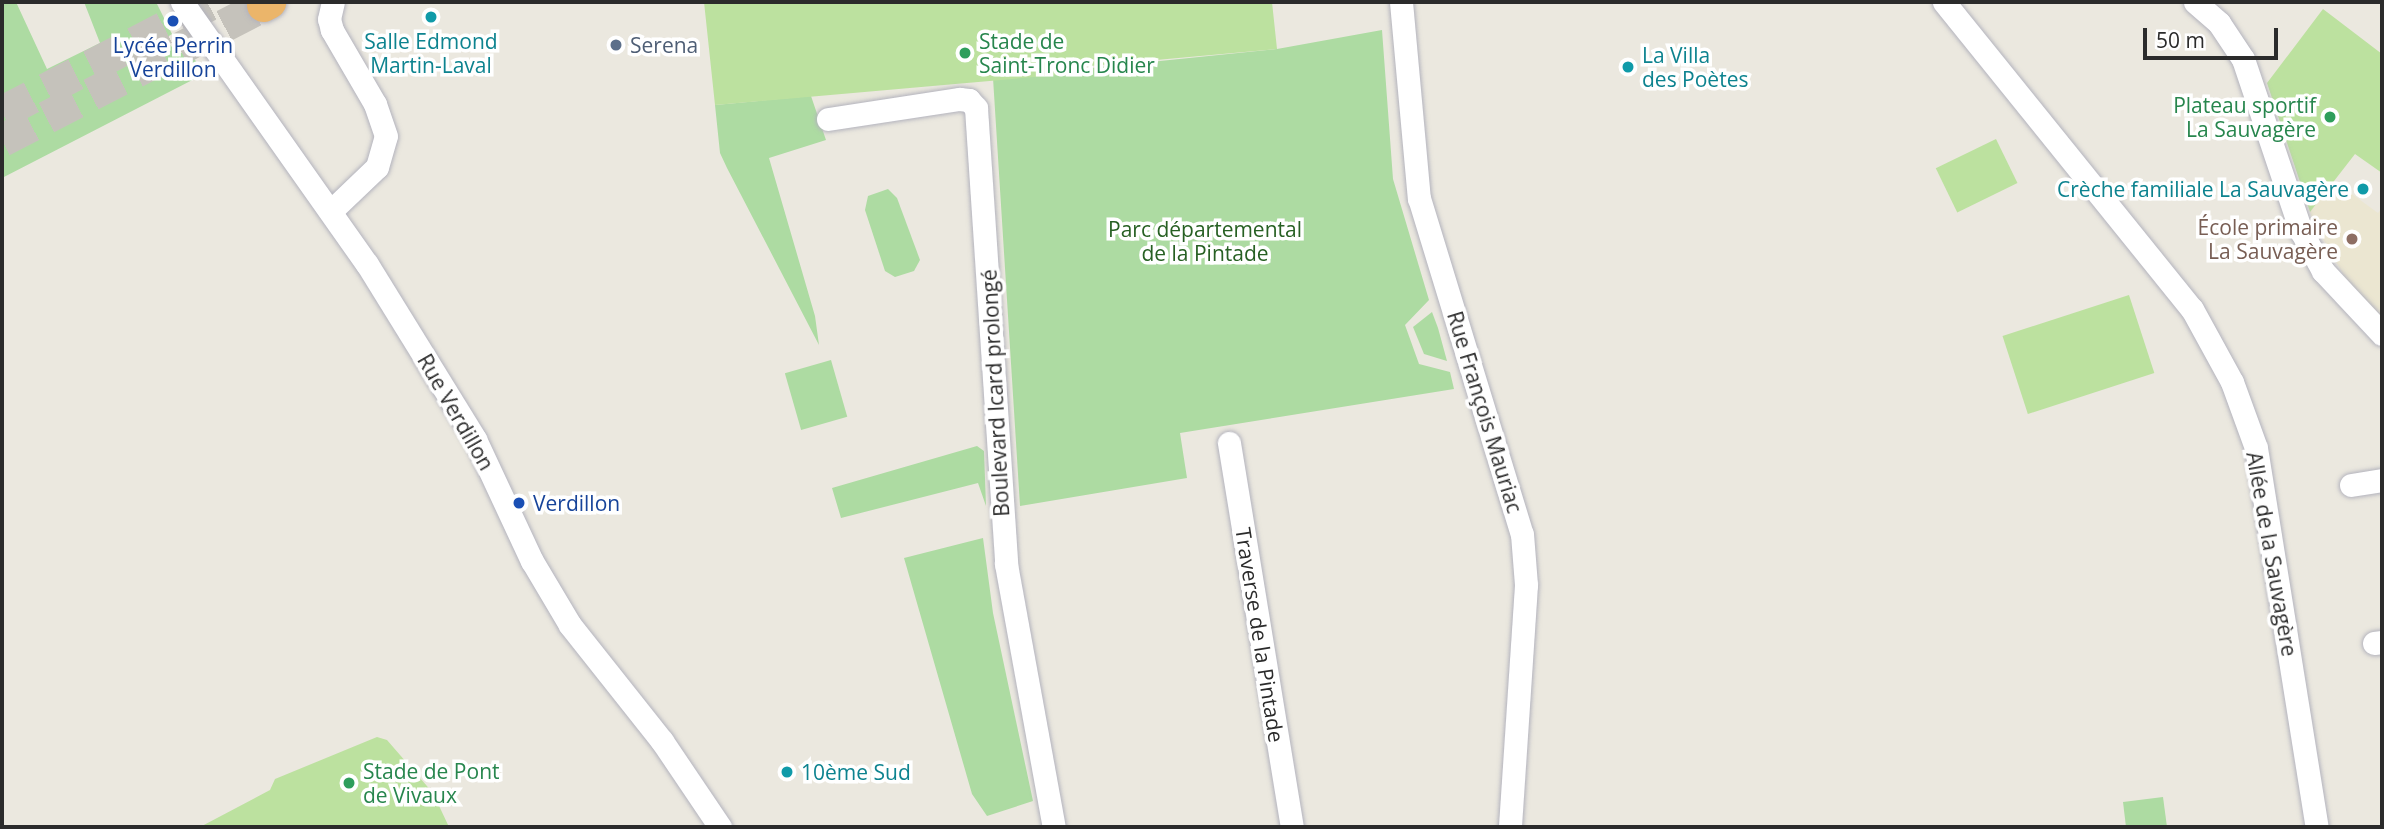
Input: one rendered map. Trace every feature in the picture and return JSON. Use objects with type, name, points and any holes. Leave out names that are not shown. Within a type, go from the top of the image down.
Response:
[{"type":"street","name":"Rue Verdillon","points":[[182,2],[332,210],[475,439],[549,593],[662,741],[720,827]]},
{"type":"street","points":[[332,210],[377,167],[386,136],[375,104],[346,58],[329,19],[333,2]]},
{"type":"street","name":"Rue François Mauriac","points":[[1401,2],[1419,198],[1522,534],[1526,585],[1510,827]]},
{"type":"street","points":[[2195,2],[2219,23],[2243,60],[2306,241],[2323,271],[2382,334]]},
{"type":"street","name":"Allée de la Sauvagère","points":[[1948,3],[2192,309],[2232,382],[2256,448],[2317,827]]},
{"type":"street","name":"Boulevard Icard prolongé","points":[[828,119],[959,99],[969,100],[976,108],[1006,564],[1054,827]]},
{"type":"street","name":"Traverse de la Pintade","points":[[1228,443],[1292,827]]},
{"type":"street","points":[[2351,485],[2382,481]]},
{"type":"shaded area","name":"École primaire La Sauvagère","points":[[2334,181],[2378,213],[2382,208],[2382,319],[2346,279],[2310,212]]},
{"type":"green space","points":[[2,2],[16,2],[47,69],[100,43],[84,2],[156,2],[172,34],[166,38],[177,55],[188,49],[204,74],[2,178]]},
{"type":"green space","name":"Stade de Saint-Tronc Didier","points":[[704,2],[1272,2],[1277,49],[1057,69],[1057,75],[715,105]]},
{"type":"green space","name":"Plateau sportif La Sauvagère","points":[[2323,9],[2382,54],[2382,173],[2355,154],[2310,212],[2267,83]]},
{"type":"green space","name":"Parc départemental de la Pintade","points":[[1382,30],[1393,179],[1429,300],[1405,325],[1419,364],[1450,372],[1454,389],[1180,433],[1187,478],[1020,506],[993,78],[1277,49]]},
{"type":"green space","points":[[811,96],[826,140],[769,158],[815,316],[819,345],[720,153],[715,105]]},
{"type":"green space","points":[[1996,139],[2017,183],[1957,212],[1936,168]]},
{"type":"green space","points":[[888,189],[897,198],[920,260],[914,271],[895,277],[885,271],[865,210],[868,196]]},
{"type":"green space","points":[[2129,295],[2154,373],[2028,414],[2003,336]]},
{"type":"green space","points":[[1432,312],[1447,361],[1424,354],[1413,327]]},
{"type":"green space","points":[[831,360],[847,417],[801,430],[785,373]]},
{"type":"green space","points":[[977,446],[984,451],[986,506],[978,483],[841,518],[832,488]]},
{"type":"green space","points":[[983,538],[993,613],[1033,801],[987,816],[972,794],[904,558]]},
{"type":"green space","name":"Stade de Pont de Vivaux","points":[[377,737],[387,740],[433,793],[449,827],[200,827],[270,790],[275,779]]},
{"type":"green space","points":[[2163,797],[2167,827],[2126,827],[2123,802]]},
{"type":"tunnel","points":[[2,112],[213,2]]},
{"type":"tunnel","points":[[2,140],[263,5]]},
{"type":"place","name":"Salle Edmond Martin-Laval","points":[[431,17]]},
{"type":"place","name":"Lycée Perrin Verdillon","points":[[173,21]]},
{"type":"place","name":"Serena","points":[[616,45]]},
{"type":"place","name":"Stade de Saint-Tronc Didier","points":[[965,53]]},
{"type":"place","name":"La Villa des Poètes","points":[[1628,67]]},
{"type":"place","name":"Plateau sportif La Sauvagère","points":[[2330,117]]},
{"type":"place","name":"Crèche familiale La Sauvagère","points":[[2363,189]]},
{"type":"place","name":"École primaire La Sauvagère","points":[[2352,239]]},
{"type":"place","name":"Verdillon","points":[[519,503]]},
{"type":"place","name":"10ème Sud","points":[[787,772]]},
{"type":"place","name":"Stade de Pont de Vivaux","points":[[349,783]]}]
